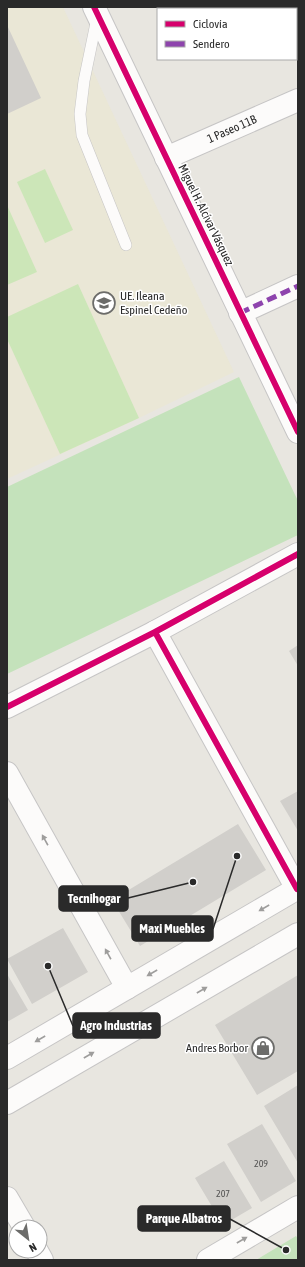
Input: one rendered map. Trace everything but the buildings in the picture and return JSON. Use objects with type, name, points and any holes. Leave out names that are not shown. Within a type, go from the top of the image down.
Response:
[{"type":"street","name":"Miguel H. Alcívar Vásquez","points":[[102,10],[166,158],[298,432]]},
{"type":"street","name":"1 Paseo 11B","points":[[166,158],[298,100]]},
{"type":"street","points":[[240,313],[298,286]]},
{"type":"street","points":[[7,707],[155,632],[298,554]]},
{"type":"street","points":[[7,1058],[297,888],[155,632]]},
{"type":"street","points":[[7,773],[127,988]]},
{"type":"street","points":[[7,1103],[298,934]]},
{"type":"street","points":[[7,1198],[19,1219]]},
{"type":"street","points":[[208,1260],[298,1207]]},
{"type":"lane","points":[[102,10],[84,81],[80,114],[82,135],[126,245]]},
{"type":"shaded area","name":"UE. Ileana Espinel Cedeño","points":[[7,7],[63,7],[234,372],[7,479]]},
{"type":"green space","points":[[45,169],[73,230],[45,243],[17,182]]},
{"type":"green space","points":[[7,205],[37,272],[7,285]]},
{"type":"green space","points":[[78,284],[139,418],[60,454],[7,339],[7,317]]},
{"type":"green space","points":[[239,377],[298,501],[298,535],[7,674],[7,487]]},
{"type":"green space","points":[[296,1236],[298,1239],[298,1260],[256,1260]]},
{"type":"marked path","points":[[240,313],[298,286]]},
{"type":"cycle path","points":[[94,7],[298,432]]},
{"type":"cycle path","points":[[7,707],[155,632],[298,554]]},
{"type":"cycle path","points":[[155,632],[297,889]]},
{"type":"place","name":"UE. Ileana Espinel Cedeño","points":[[104,303]]},
{"type":"place","name":"Maxi Muebles","points":[[237,856]]},
{"type":"place","name":"Tecnihogar","points":[[193,882]]},
{"type":"place","name":"Agro Industrias","points":[[48,966]]},
{"type":"place","name":"Andres Borbor","points":[[263,1048]]},
{"type":"place","name":"Parque Albatros","points":[[286,1250]]}]
